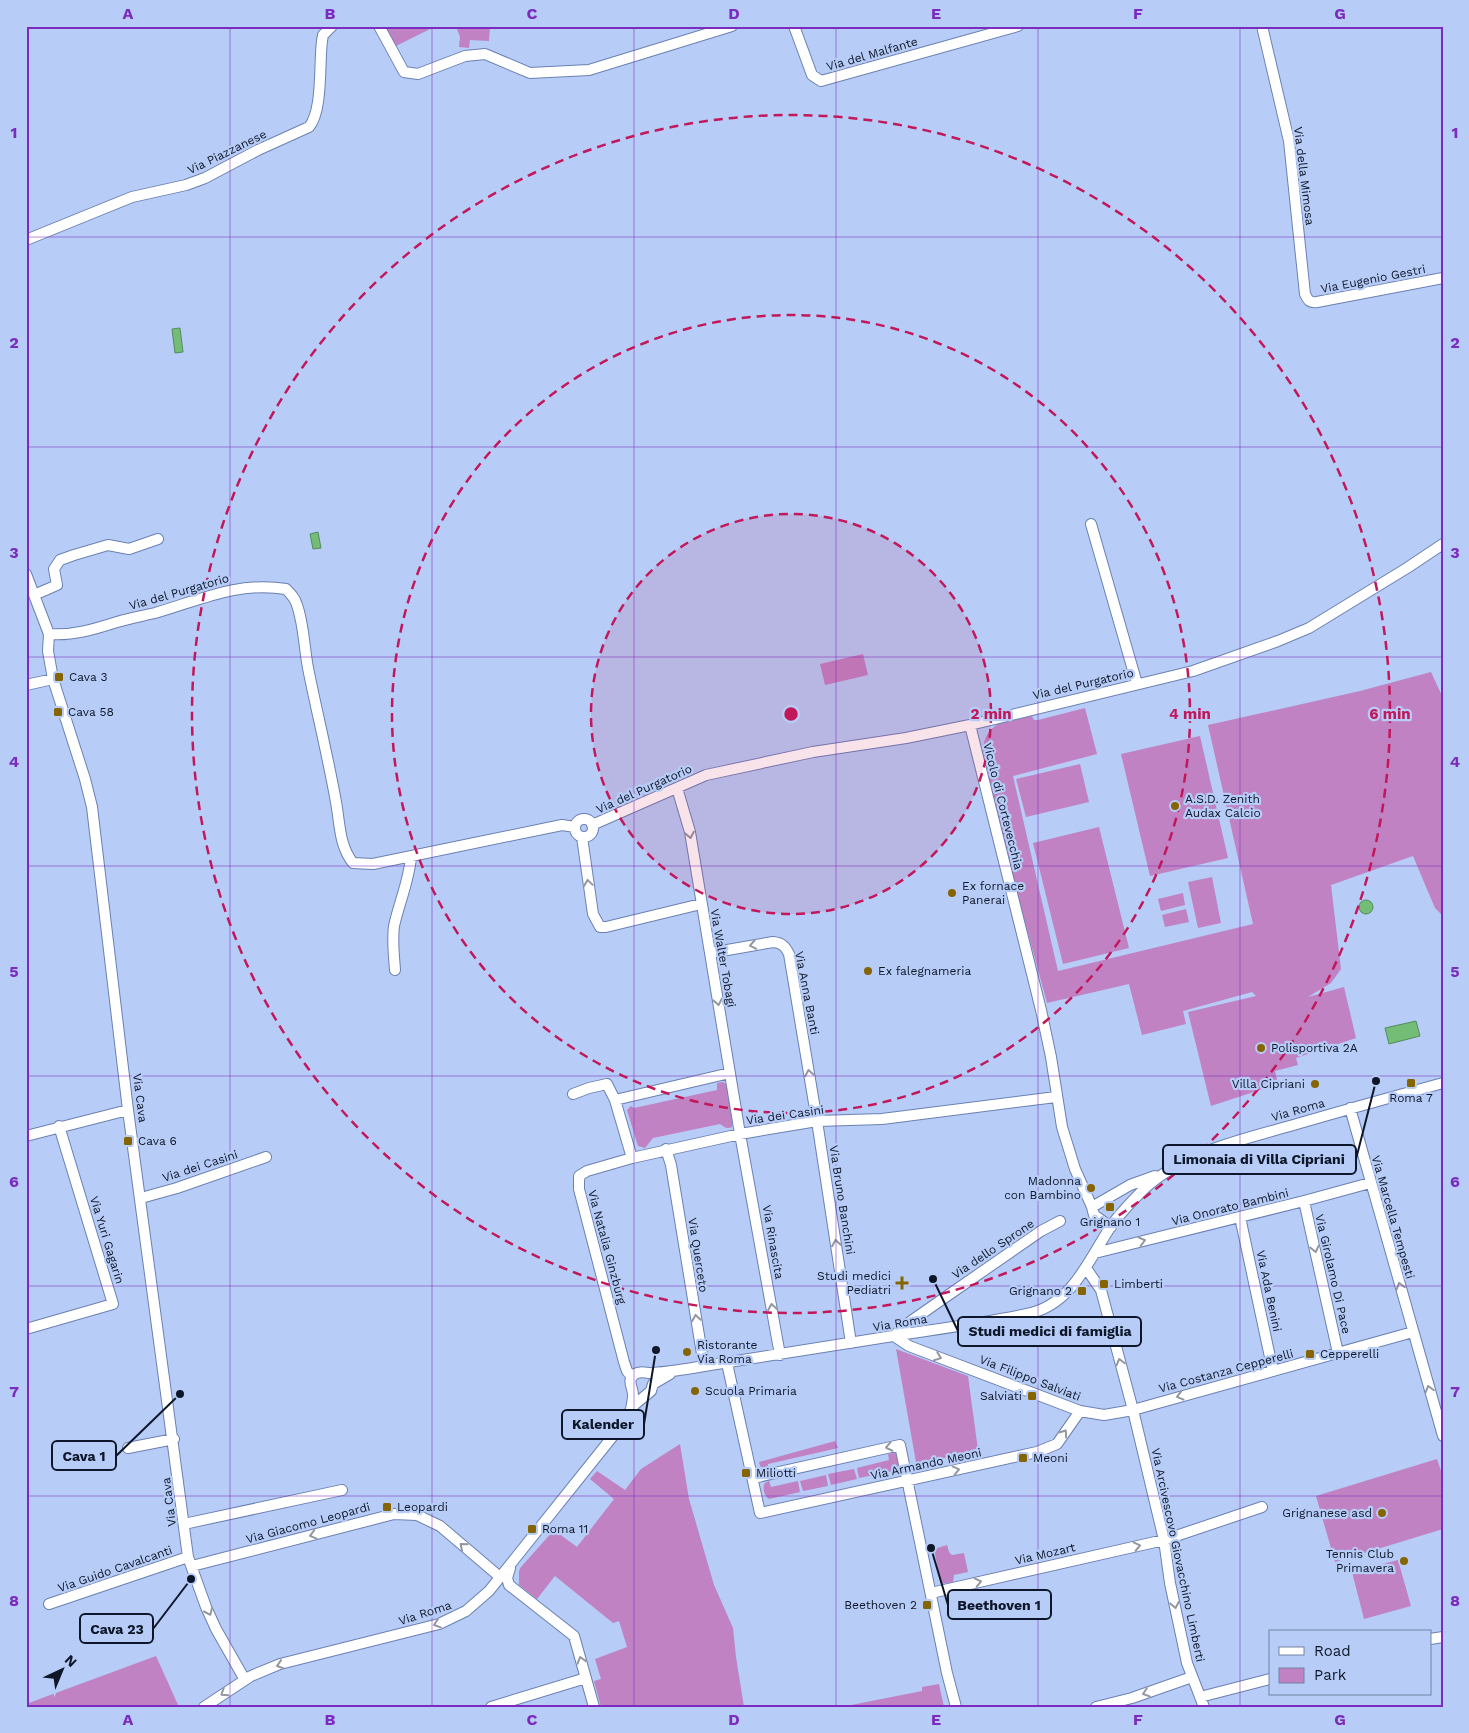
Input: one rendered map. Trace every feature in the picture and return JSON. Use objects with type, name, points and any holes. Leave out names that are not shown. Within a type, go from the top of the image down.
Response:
[{"type":"street","name":"Via Piazzanese","points":[[26,240],[132,197],[186,185],[205,178],[258,150],[309,127],[314,121],[319,93],[323,35],[332,26]]},
{"type":"street","points":[[379,26],[404,72],[418,74],[465,56],[485,54],[530,73],[589,70],[732,26]]},
{"type":"street","name":"Via del Malfante","points":[[794,26],[812,75],[821,81],[1018,26]]},
{"type":"street","name":"Via della Mimosa","points":[[1262,26],[1289,141],[1305,294],[1308,301]]},
{"type":"street","name":"Via Eugenio Gestri","points":[[1308,301],[1311,303],[1317,302],[1443,278]]},
{"type":"street","points":[[1091,524],[1138,684]]},
{"type":"street","points":[[34,594],[57,584],[54,569],[60,560],[108,545],[129,549],[158,539]]},
{"type":"street","name":"Via del Purgatorio","points":[[592,825],[706,775],[813,752],[906,738],[970,725],[1193,671],[1309,628],[1443,544]]},
{"type":"street","name":"Via Cava","points":[[26,574],[49,634],[48,651],[53,679],[86,779],[92,807],[128,1110],[190,1562],[213,1622],[245,1680]]},
{"type":"street","name":"Via del Purgatorio","points":[[49,634],[62,635],[89,630],[155,613],[217,592],[244,587],[286,589],[292,595],[300,616],[342,843],[346,854],[353,863],[364,865],[411,857],[562,825],[575,827]]},
{"type":"street","points":[[26,685],[53,679]]},
{"type":"street","name":"Vicolo di Cortevecchia","points":[[970,725],[1042,1010],[1056,1097]]},
{"type":"street","name":"Via Walter Tobagi","points":[[677,788],[690,832],[740,1134]]},
{"type":"street","points":[[585,819],[592,825],[593,829],[590,834],[582,836],[577,833],[575,827],[577,822],[585,819]]},
{"type":"street","points":[[582,836],[593,914],[600,927],[701,904]]},
{"type":"street","points":[[394,970],[394,929],[400,903],[410,875],[411,857]]},
{"type":"street","name":"Via Anna Banti","points":[[710,954],[773,942],[785,946],[789,954],[817,1121]]},
{"type":"street","points":[[615,1100],[730,1073]]},
{"type":"street","name":"Via Roma","points":[[1092,1207],[1130,1185],[1165,1173],[1207,1151],[1350,1108],[1443,1083]]},
{"type":"street","points":[[573,1094],[607,1084],[615,1100],[632,1158]]},
{"type":"street","points":[[1056,1097],[1062,1127],[1075,1169],[1094,1215],[1110,1227]]},
{"type":"street","name":"Via dei Casini","points":[[632,1158],[740,1134],[817,1121],[882,1119],[1056,1097]]},
{"type":"street","name":"Via Marcella Tempesti","points":[[1350,1108],[1443,1436]]},
{"type":"street","points":[[26,1136],[59,1126],[128,1110]]},
{"type":"street","name":"Via Bruno Banchini","points":[[817,1121],[851,1343]]},
{"type":"street","name":"Via Yuri Gagarin","points":[[26,1329],[113,1304],[59,1126]]},
{"type":"street","name":"Via Rinascita","points":[[740,1134],[780,1355]]},
{"type":"street","name":"Via Querceto","points":[[666,1149],[671,1164],[704,1366]]},
{"type":"street","name":"Via dei Casini","points":[[141,1198],[177,1188],[266,1157]]},
{"type":"street","name":"Via Natalia Ginzburg","points":[[632,1158],[587,1171],[579,1176],[578,1189],[624,1362],[628,1373],[632,1377]]},
{"type":"street","name":"Via Roma","points":[[631,1409],[633,1391],[630,1385],[632,1377],[637,1373],[682,1370],[780,1355],[978,1323],[1030,1314],[1042,1310],[1067,1293],[1086,1268],[1110,1227],[1133,1200],[1165,1173]]},
{"type":"street","name":"Via Onorato Bambini","points":[[1095,1254],[1370,1183]]},
{"type":"street","name":"Via Girolamo Di Pace","points":[[1304,1201],[1338,1353]]},
{"type":"street","name":"Via Ada Benini","points":[[1240,1218],[1273,1371]]},
{"type":"street","name":"Via dello Sprone","points":[[894,1336],[904,1326],[954,1290],[1041,1231],[1060,1221]]},
{"type":"street","name":"Via Arcivescovo Giovacchino Limberti","points":[[1086,1268],[1101,1290],[1133,1410],[1164,1540],[1170,1583],[1187,1663],[1202,1702]]},
{"type":"street","name":"Via Costanza Cepperelli","points":[[1133,1410],[1413,1332]]},
{"type":"street","name":"Via Filippo Salviati","points":[[894,1336],[909,1346],[1080,1411],[1104,1415],[1133,1410]]},
{"type":"street","points":[[727,1363],[753,1478],[900,1445],[948,1680],[956,1707]]},
{"type":"street","name":"Via Roma","points":[[204,1707],[245,1680],[280,1664],[439,1624],[466,1610],[489,1592],[621,1426],[631,1409],[651,1390],[653,1384],[663,1377],[682,1370]]},
{"type":"street","points":[[647,1373],[651,1376],[653,1384]]},
{"type":"street","points":[[633,1391],[640,1395],[645,1394]]},
{"type":"street","name":"Via Armando Meoni","points":[[753,1478],[760,1513],[1037,1452],[1057,1444],[1080,1411]]},
{"type":"street","points":[[128,1448],[174,1439]]},
{"type":"street","points":[[184,1524],[342,1490]]},
{"type":"street","name":"Via Mozart","points":[[931,1593],[1164,1540],[1262,1507]]},
{"type":"street","name":"Via Giacomo Leopardi","points":[[190,1562],[394,1514],[417,1515],[440,1526],[500,1577]]},
{"type":"street","points":[[509,1585],[507,1575],[514,1560]]},
{"type":"street","name":"Via Guido Cavalcanti","points":[[49,1604],[190,1562]]},
{"type":"street","points":[[489,1592],[500,1583],[509,1585],[574,1636],[594,1707]]},
{"type":"street","points":[[1096,1707],[1132,1698],[1192,1677]]},
{"type":"street","points":[[491,1707],[586,1678]]},
{"type":"street","points":[[1202,1702],[1269,1679]]},
{"type":"street","points":[[948,1680],[950,1707]]},
{"type":"green space","points":[[385,26],[436,26],[394,47]]},
{"type":"green space","points":[[456,26],[490,26],[489,41],[470,40],[469,48],[459,47],[460,37]]},
{"type":"green space","points":[[863,654],[868,675],[825,685],[820,664]]},
{"type":"green space","points":[[1431,672],[1443,698],[1443,916],[1435,908],[1413,856],[1331,885],[1341,969],[1331,983],[1308,997],[1344,987],[1356,1038],[1296,1058],[1298,1065],[1275,1071],[1278,1084],[1211,1106],[1188,1012],[1256,996],[1252,992],[1183,1011],[1186,1024],[1142,1035],[1129,984],[1047,1003],[988,785],[983,754],[985,738],[995,726],[1003,722],[1032,716],[1034,720],[1038,720],[1085,708],[1097,754],[1013,776],[1058,971],[1253,924],[1208,725],[1360,691]]},
{"type":"green space","name":"A.S.D. Zenith Audax Calcio","points":[[1200,736],[1228,858],[1150,876],[1121,754]]},
{"type":"green space","points":[[1080,764],[1089,802],[1026,817],[1016,779]]},
{"type":"green space","points":[[1099,827],[1129,948],[1063,964],[1033,843]]},
{"type":"green space","points":[[1212,877],[1221,923],[1198,928],[1188,882]]},
{"type":"green space","points":[[1183,893],[1185,905],[1161,911],[1158,899]]},
{"type":"green space","points":[[1186,909],[1189,922],[1165,927],[1162,915]]},
{"type":"green space","points":[[723,1082],[726,1084],[732,1127],[727,1128],[720,1124],[653,1138],[645,1148],[638,1146],[627,1110],[631,1106],[634,1108],[717,1090],[717,1083]]},
{"type":"green space","points":[[896,1349],[968,1376],[978,1450],[932,1461],[928,1468],[917,1468]]},
{"type":"green space","points":[[835,1441],[838,1448],[768,1464],[768,1467],[763,1468],[760,1466],[759,1462]]},
{"type":"green space","points":[[680,1444],[689,1499],[714,1585],[733,1628],[744,1707],[601,1707],[594,1681],[601,1679],[595,1659],[627,1647],[619,1621],[613,1623],[555,1576],[537,1599],[519,1585],[519,1571],[554,1530],[577,1547],[614,1499],[590,1479],[597,1471],[625,1490],[641,1469]]},
{"type":"green space","points":[[888,1454],[897,1454],[899,1470],[859,1478],[857,1468],[889,1460]]},
{"type":"green space","name":"Grignanese asd","points":[[1437,1459],[1443,1477],[1443,1529],[1335,1562],[1316,1496]]},
{"type":"green space","points":[[854,1469],[857,1479],[831,1485],[828,1474]]},
{"type":"green space","points":[[826,1475],[828,1486],[803,1491],[800,1481]]},
{"type":"green space","points":[[769,1481],[771,1487],[798,1481],[800,1492],[769,1499],[765,1494],[764,1485]]},
{"type":"green space","points":[[947,1545],[952,1555],[964,1553],[968,1572],[954,1575],[953,1582],[941,1584],[934,1549]]},
{"type":"green space","points":[[1398,1560],[1411,1606],[1364,1619],[1352,1572]]},
{"type":"green space","points":[[156,1656],[179,1707],[26,1707],[26,1704]]},
{"type":"green space","points":[[939,1684],[944,1707],[841,1707],[922,1691],[922,1687]]},
{"type":"shaded area","points":[[180,328],[183,352],[175,353],[172,329]]},
{"type":"shaded area","points":[[318,532],[321,548],[313,549],[310,534]]},
{"type":"shaded area","points":[[1363,900],[1369,900],[1373,907],[1369,914],[1363,914],[1359,910],[1359,904]]},
{"type":"shaded area","points":[[1416,1021],[1420,1036],[1389,1044],[1385,1028]]},
{"type":"place","name":"Cava 3","points":[[59,677]]},
{"type":"place","name":"Cava 58","points":[[58,712]]},
{"type":"place","name":"A.S.D. Zenith Audax Calcio","points":[[1175,806]]},
{"type":"place","name":"Ex fornace Panerai","points":[[952,893]]},
{"type":"place","name":"Ex falegnameria","points":[[868,971]]},
{"type":"place","name":"Polisportiva 2A","points":[[1261,1048]]},
{"type":"place","name":"Limonaia di Villa Cipriani","points":[[1376,1081]]},
{"type":"place","name":"Roma 7","points":[[1411,1083]]},
{"type":"place","name":"Villa Cipriani","points":[[1315,1084]]},
{"type":"place","name":"Cava 6","points":[[128,1141]]},
{"type":"place","name":"Madonna con Bambino","points":[[1091,1188]]},
{"type":"place","name":"Grignano 1","points":[[1110,1207]]},
{"type":"place","name":"Studi medici di famiglia","points":[[933,1279]]},
{"type":"place","name":"Studi medici Pediatri","points":[[902,1283]]},
{"type":"place","name":"Limberti","points":[[1104,1284]]},
{"type":"place","name":"Grignano 2","points":[[1082,1291]]},
{"type":"place","name":"Kalender","points":[[656,1350]]},
{"type":"place","name":"Ristorante Via Roma","points":[[687,1352]]},
{"type":"place","name":"Cepperelli","points":[[1310,1354]]},
{"type":"place","name":"Scuola Primaria","points":[[695,1391]]},
{"type":"place","name":"Cava 1","points":[[180,1394]]},
{"type":"place","name":"Salviati","points":[[1032,1396]]},
{"type":"place","name":"Meoni","points":[[1023,1458]]},
{"type":"place","name":"Miliotti","points":[[746,1473]]},
{"type":"place","name":"Leopardi","points":[[387,1507]]},
{"type":"place","name":"Grignanese asd","points":[[1382,1513]]},
{"type":"place","name":"Roma 11","points":[[532,1529]]},
{"type":"place","name":"Beethoven 1","points":[[931,1548]]},
{"type":"place","name":"Tennis Club Primavera","points":[[1404,1561]]},
{"type":"place","name":"Cava 23","points":[[191,1579]]},
{"type":"place","name":"Beethoven 2","points":[[927,1605]]}]
